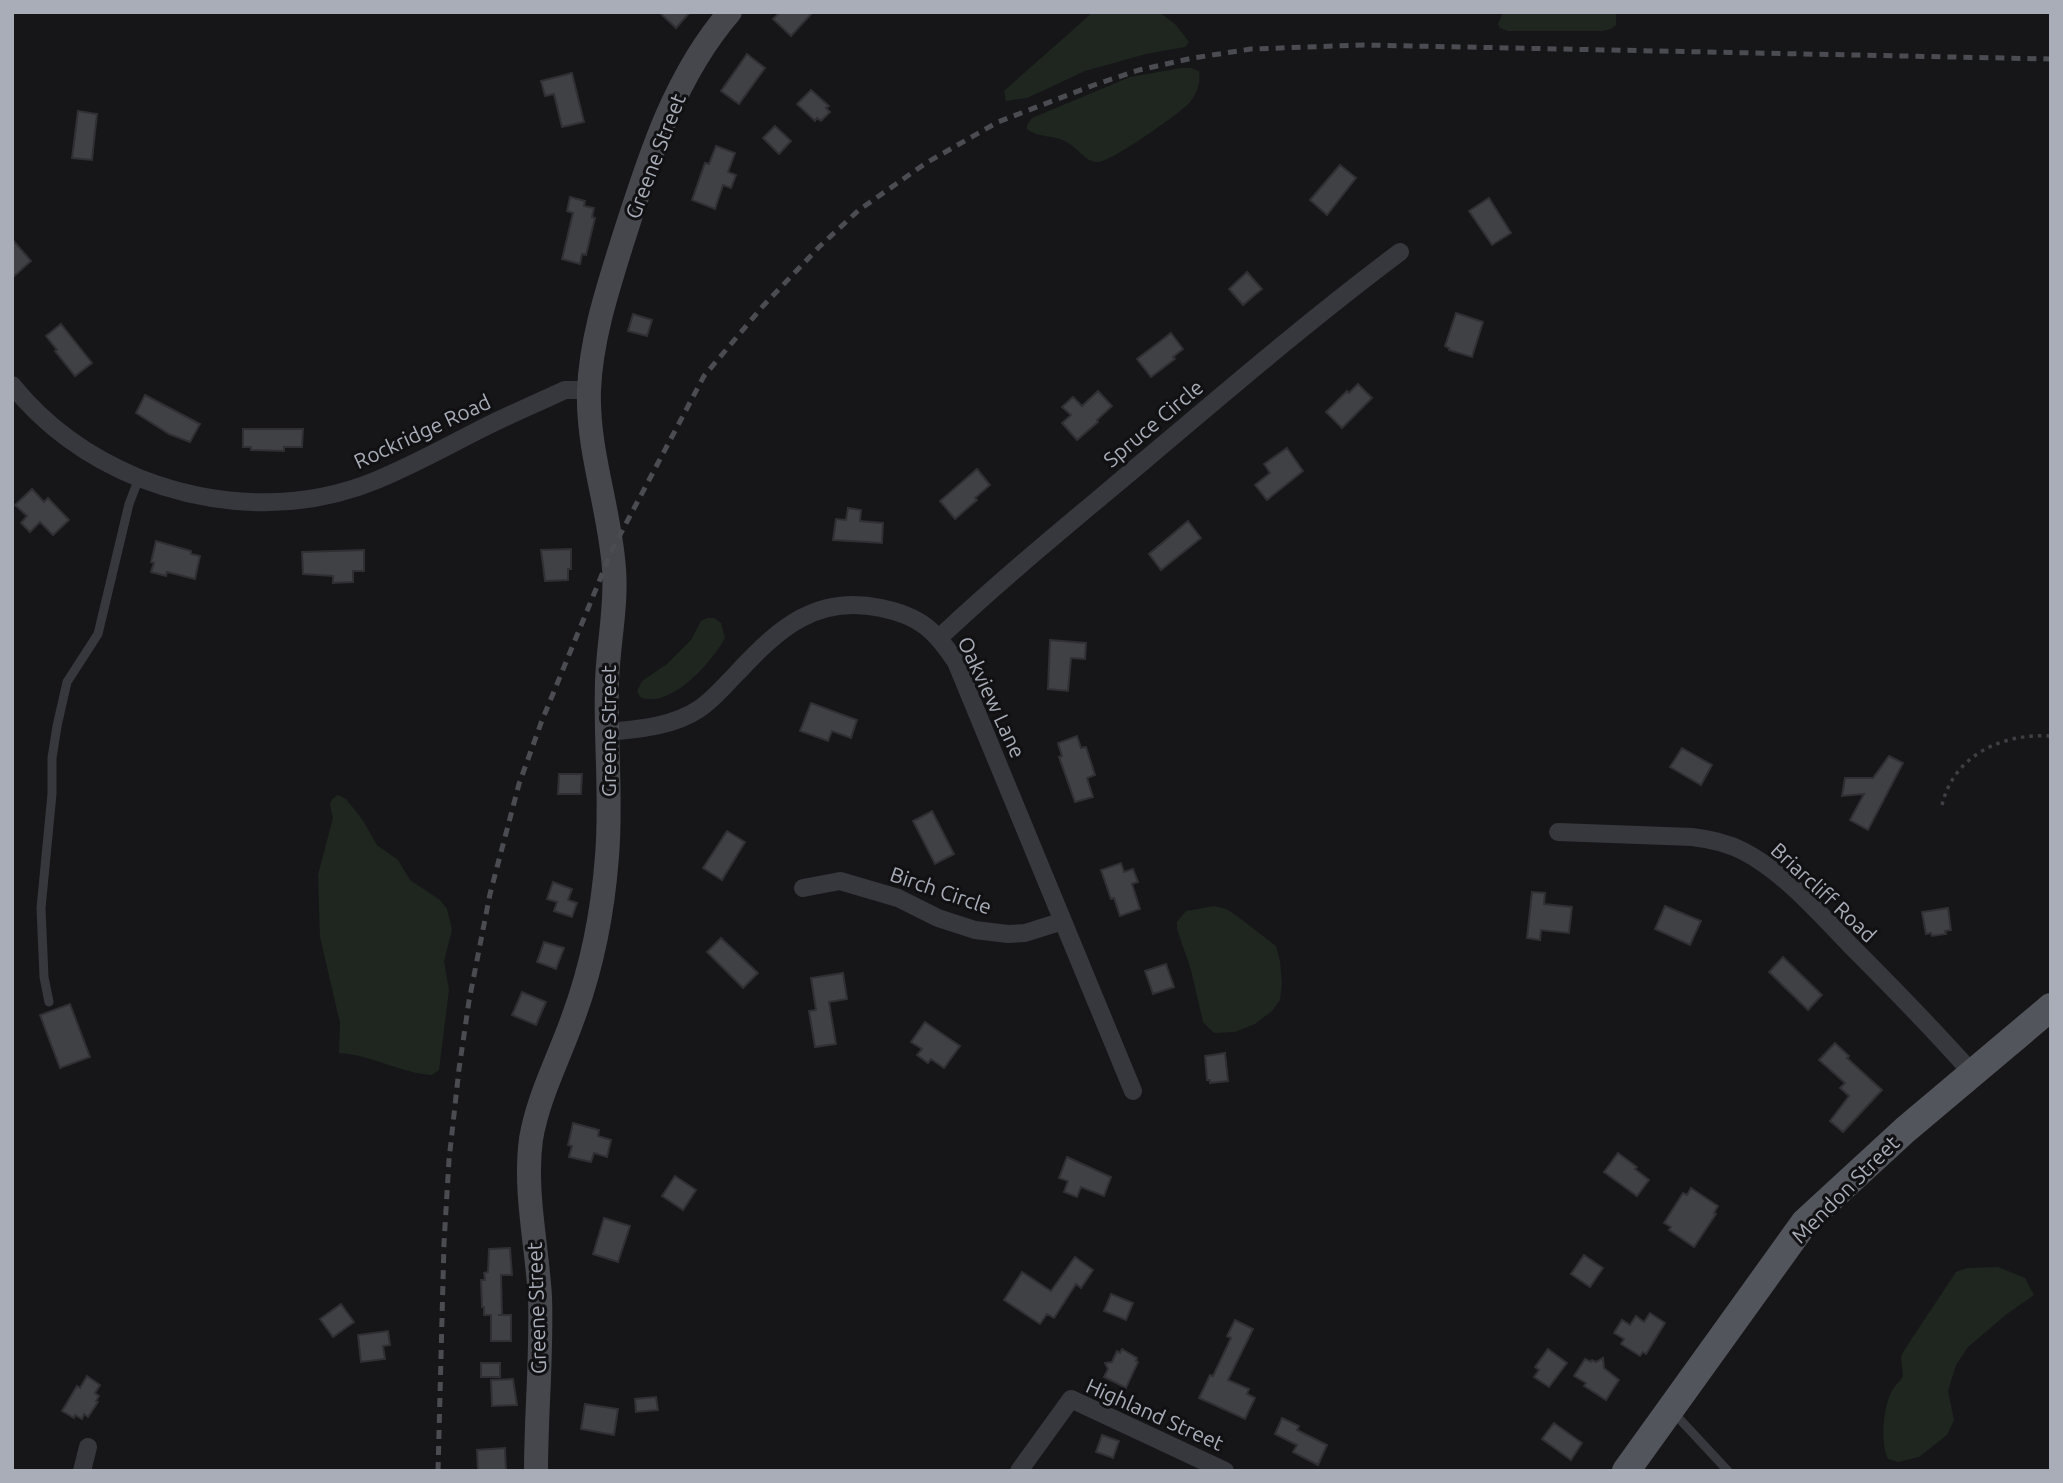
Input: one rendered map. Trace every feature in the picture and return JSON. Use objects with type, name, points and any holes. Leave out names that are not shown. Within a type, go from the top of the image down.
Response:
[{"type":"main road","name":"Mendon Street","points":[[1626,1471],[1805,1223],[1905,1130],[2051,1007]]},
{"type":"street","name":"Greene Street","points":[[536,1471],[540,1313],[530,1196],[530,1147],[541,1100],[580,999],[600,909],[608,850],[606,733],[614,569],[607,516],[596,466],[589,390],[608,288],[656,144],[670,107],[686,77],[711,35],[730,12]]},
{"type":"street","name":"Spruce Circle","points":[[940,637],[995,586],[1253,368],[1400,252]]},
{"type":"street","name":"Rockridge Road","points":[[12,385],[36,411],[89,454],[139,478],[191,495],[218,500],[273,503],[312,498],[375,481],[565,390],[589,390]]},
{"type":"street","name":"Oakview Lane","points":[[606,733],[660,725],[678,720],[699,708],[768,642],[812,612],[836,605],[863,604],[891,610],[917,620],[940,637],[957,662],[1133,1091]]},
{"type":"street","name":"Briarcliff Road","points":[[1558,832],[1701,838],[1743,851],[1774,873],[1823,918],[1973,1074]]},
{"type":"street","name":"Birch Circle","points":[[803,888],[840,881],[898,898],[938,918],[975,930],[1025,933],[1063,921]]},
{"type":"street","name":"Highland Street","points":[[1019,1471],[1071,1399],[1225,1471]]},
{"type":"street","points":[[82,1471],[88,1447]]},
{"type":"lane","points":[[49,1002],[44,977],[41,908],[52,794],[52,758],[57,726],[67,682],[98,634],[139,478]]},
{"type":"lane","points":[[1670,1409],[1728,1471]]},
{"type":"path","points":[[1942,805],[1955,774],[1977,753],[2010,739],[2051,736]]},
{"type":"shaded area","points":[[1093,12],[1159,12],[1176,25],[1189,42],[1185,47],[1146,54],[1085,71],[1027,98],[1006,101],[1004,91]]},
{"type":"shaded area","points":[[1503,12],[1616,12],[1616,25],[1603,31],[1508,31],[1500,28],[1498,24]]},
{"type":"shaded area","points":[[1181,68],[1199,71],[1198,87],[1190,102],[1146,136],[1106,160],[1094,162],[1063,140],[1027,129],[1032,118],[1130,77]]},
{"type":"shaded area","points":[[714,618],[721,623],[725,638],[700,671],[664,697],[640,697],[637,691],[642,681],[667,664],[691,640],[701,621]]},
{"type":"shaded area","points":[[338,795],[346,799],[362,819],[377,845],[398,860],[410,880],[440,900],[447,909],[452,930],[444,961],[449,990],[439,1070],[432,1075],[339,1053],[340,1023],[320,937],[318,875],[333,818],[330,805],[332,799]]},
{"type":"shaded area","points":[[1214,906],[1237,916],[1276,946],[1280,961],[1280,1000],[1272,1011],[1255,1024],[1235,1032],[1214,1033],[1203,1022],[1191,970],[1177,929],[1177,922],[1186,911]]},
{"type":"shaded area","points":[[1998,1267],[2025,1278],[2034,1295],[1968,1347],[1956,1365],[1948,1391],[1954,1420],[1947,1435],[1919,1457],[1898,1462],[1888,1459],[1883,1434],[1885,1414],[1893,1389],[1903,1376],[1903,1352],[1956,1272],[1967,1268]]},
{"type":"building","points":[[659,12],[690,12],[676,28]]},
{"type":"building","points":[[780,12],[813,12],[791,36],[773,19]]},
{"type":"building","points":[[747,54],[765,68],[739,104],[721,91]]},
{"type":"building","points":[[572,73],[584,122],[562,127],[554,94],[545,96],[541,81]]},
{"type":"building","points":[[811,90],[829,106],[826,108],[830,112],[821,121],[817,118],[815,121],[797,104]]},
{"type":"building","points":[[78,111],[97,114],[92,160],[72,158]]},
{"type":"building","points":[[775,126],[791,141],[779,154],[763,138]]},
{"type":"building","points":[[716,146],[735,153],[728,172],[736,175],[731,188],[723,185],[715,209],[692,200],[705,163],[709,164]]},
{"type":"building","points":[[1340,165],[1356,178],[1327,215],[1310,200]]},
{"type":"building","points":[[570,197],[585,201],[584,206],[594,208],[592,217],[595,218],[586,255],[582,254],[580,264],[562,259],[573,213],[567,211]]},
{"type":"building","points":[[1489,198],[1511,233],[1492,245],[1469,211]]},
{"type":"building","points":[[12,239],[31,261],[12,278]]},
{"type":"building","points":[[1247,272],[1262,289],[1243,305],[1229,289]]},
{"type":"building","points":[[1456,313],[1483,322],[1472,357],[1449,350],[1445,346]]},
{"type":"building","points":[[633,314],[652,320],[647,336],[628,331]]},
{"type":"building","points":[[61,324],[92,363],[75,376],[46,336]]},
{"type":"building","points":[[1171,333],[1183,349],[1173,357],[1175,359],[1151,377],[1137,359]]},
{"type":"building","points":[[1358,384],[1372,398],[1342,428],[1326,412]]},
{"type":"building","points":[[1098,391],[1112,406],[1077,440],[1062,423],[1071,415],[1062,407],[1073,397],[1082,406]]},
{"type":"building","points":[[145,395],[200,424],[190,442],[169,434],[136,413]]},
{"type":"building","points":[[243,429],[303,429],[302,447],[284,447],[284,451],[251,450],[251,447],[243,447]]},
{"type":"building","points":[[1287,448],[1303,471],[1267,500],[1255,485],[1270,473],[1264,464]]},
{"type":"building","points":[[977,469],[990,485],[955,519],[940,501]]},
{"type":"building","points":[[32,489],[44,502],[48,498],[69,520],[53,535],[40,522],[30,532],[21,523],[27,516],[15,505]]},
{"type":"building","points":[[848,508],[861,510],[860,521],[883,523],[882,543],[833,540],[836,519],[846,520]]},
{"type":"building","points":[[1188,521],[1201,538],[1161,570],[1149,554]]},
{"type":"building","points":[[156,541],[200,556],[195,579],[167,572],[166,576],[151,572]]},
{"type":"building","points":[[571,549],[568,580],[545,581],[541,550]]},
{"type":"building","points":[[364,550],[364,571],[353,571],[353,582],[333,583],[333,576],[303,574],[302,552]]},
{"type":"building","points":[[1050,640],[1086,643],[1085,659],[1071,658],[1068,691],[1048,689]]},
{"type":"building","points":[[811,703],[857,720],[851,738],[832,731],[828,741],[800,731]]},
{"type":"building","points":[[1077,736],[1081,748],[1086,747],[1095,775],[1087,778],[1093,797],[1075,802],[1059,757],[1062,756],[1058,743]]},
{"type":"building","points":[[1682,748],[1712,765],[1701,785],[1670,767]]},
{"type":"building","points":[[1889,756],[1903,763],[1868,830],[1850,820],[1864,794],[1842,796],[1845,778],[1873,778]]},
{"type":"building","points":[[559,774],[582,774],[581,794],[558,794]]},
{"type":"building","points":[[932,811],[954,854],[935,864],[913,821]]},
{"type":"building","points":[[727,831],[745,842],[722,880],[703,868]]},
{"type":"building","points":[[1121,863],[1124,872],[1133,869],[1138,882],[1132,884],[1140,909],[1120,916],[1101,870]]},
{"type":"building","points":[[553,882],[572,889],[568,900],[577,903],[572,917],[554,911],[557,902],[547,899]]},
{"type":"building","points":[[1532,892],[1545,893],[1544,904],[1572,907],[1569,933],[1541,930],[1540,940],[1527,938]]},
{"type":"building","points":[[1665,906],[1701,921],[1690,945],[1655,929]]},
{"type":"building","points":[[1948,908],[1951,930],[1945,931],[1946,934],[1926,934],[1922,912]]},
{"type":"building","points":[[721,938],[758,973],[743,988],[707,952]]},
{"type":"building","points":[[544,942],[564,948],[556,969],[537,962]]},
{"type":"building","points":[[1783,957],[1822,995],[1808,1010],[1769,972]]},
{"type":"building","points":[[1166,964],[1174,987],[1153,994],[1145,971]]},
{"type":"building","points":[[843,973],[847,999],[829,1002],[836,1044],[815,1047],[809,1011],[816,1010],[811,978]]},
{"type":"building","points":[[522,992],[546,1002],[536,1025],[512,1015]]},
{"type":"building","points":[[70,1004],[90,1057],[60,1068],[40,1015]]},
{"type":"building","points":[[925,1022],[960,1046],[944,1068],[931,1059],[928,1063],[917,1055],[922,1049],[911,1042]]},
{"type":"building","points":[[1835,1043],[1849,1056],[1847,1058],[1882,1090],[1843,1132],[1830,1121],[1849,1096],[1840,1088],[1845,1083],[1819,1060]]},
{"type":"building","points":[[1225,1053],[1228,1081],[1210,1083],[1210,1080],[1207,1080],[1205,1056]]},
{"type":"building","points":[[573,1123],[599,1130],[598,1136],[611,1140],[607,1157],[594,1153],[591,1162],[569,1157],[572,1146],[568,1145]]},
{"type":"building","points":[[1618,1153],[1649,1180],[1637,1196],[1604,1172]]},
{"type":"building","points":[[1067,1157],[1111,1177],[1104,1196],[1081,1187],[1077,1197],[1064,1192],[1068,1181],[1059,1178]]},
{"type":"building","points":[[675,1176],[696,1190],[683,1210],[662,1196]]},
{"type":"building","points":[[1691,1188],[1718,1206],[1714,1213],[1716,1214],[1694,1247],[1669,1230],[1671,1227],[1664,1223],[1683,1193],[1687,1195]]},
{"type":"building","points":[[604,1218],[630,1226],[618,1262],[593,1254]]},
{"type":"building","points":[[510,1248],[512,1275],[501,1275],[502,1315],[511,1315],[511,1341],[491,1341],[491,1315],[484,1315],[481,1280],[485,1280],[484,1273],[488,1272],[489,1249]]},
{"type":"building","points":[[1584,1255],[1603,1268],[1590,1287],[1571,1274]]},
{"type":"building","points":[[1075,1257],[1093,1270],[1081,1288],[1076,1284],[1054,1318],[1047,1314],[1040,1324],[1004,1300],[1022,1272],[1051,1291]]},
{"type":"building","points":[[1111,1294],[1133,1303],[1126,1320],[1104,1311]]},
{"type":"building","points":[[341,1304],[354,1322],[333,1337],[320,1319]]},
{"type":"building","points":[[1650,1313],[1665,1323],[1646,1354],[1643,1352],[1640,1356],[1621,1344],[1624,1339],[1614,1333],[1622,1320],[1630,1325],[1636,1316],[1644,1322]]},
{"type":"building","points":[[1235,1320],[1253,1329],[1228,1380],[1249,1389],[1247,1394],[1255,1398],[1245,1419],[1199,1398],[1231,1338],[1227,1336]]},
{"type":"building","points":[[388,1331],[390,1345],[383,1346],[385,1359],[361,1362],[358,1335]]},
{"type":"building","points":[[1122,1349],[1137,1358],[1138,1362],[1126,1388],[1104,1377],[1108,1369],[1105,1363],[1112,1362],[1117,1351],[1120,1353]]},
{"type":"building","points":[[1548,1349],[1567,1363],[1549,1387],[1534,1377],[1539,1370],[1535,1367]]},
{"type":"building","points":[[1603,1358],[1604,1368],[1619,1380],[1606,1400],[1574,1376],[1585,1359],[1596,1362]]},
{"type":"building","points":[[481,1363],[500,1363],[500,1377],[481,1377]]},
{"type":"building","points":[[87,1376],[100,1385],[95,1393],[99,1396],[96,1401],[98,1402],[88,1417],[84,1414],[82,1419],[75,1415],[74,1418],[62,1411],[77,1386],[80,1388]]},
{"type":"building","points":[[513,1379],[517,1405],[492,1406],[491,1380]]},
{"type":"building","points":[[656,1397],[658,1410],[636,1412],[635,1399]]},
{"type":"building","points":[[585,1404],[618,1409],[614,1435],[581,1429]]},
{"type":"building","points":[[1282,1418],[1299,1426],[1297,1430],[1327,1445],[1318,1465],[1293,1452],[1297,1445],[1275,1434]]},
{"type":"building","points":[[1554,1423],[1582,1443],[1571,1460],[1542,1439]]},
{"type":"building","points":[[1102,1435],[1119,1441],[1113,1458],[1096,1452]]},
{"type":"building","points":[[505,1448],[506,1471],[478,1471],[477,1450]]},
{"type":"railway","points":[[438,1471],[444,1243],[449,1160],[459,1069],[490,894],[519,784],[612,550],[704,376],[763,306],[820,246],[859,210],[926,163],[998,122],[1139,70],[1251,49],[1364,45],[2051,59]]}]
